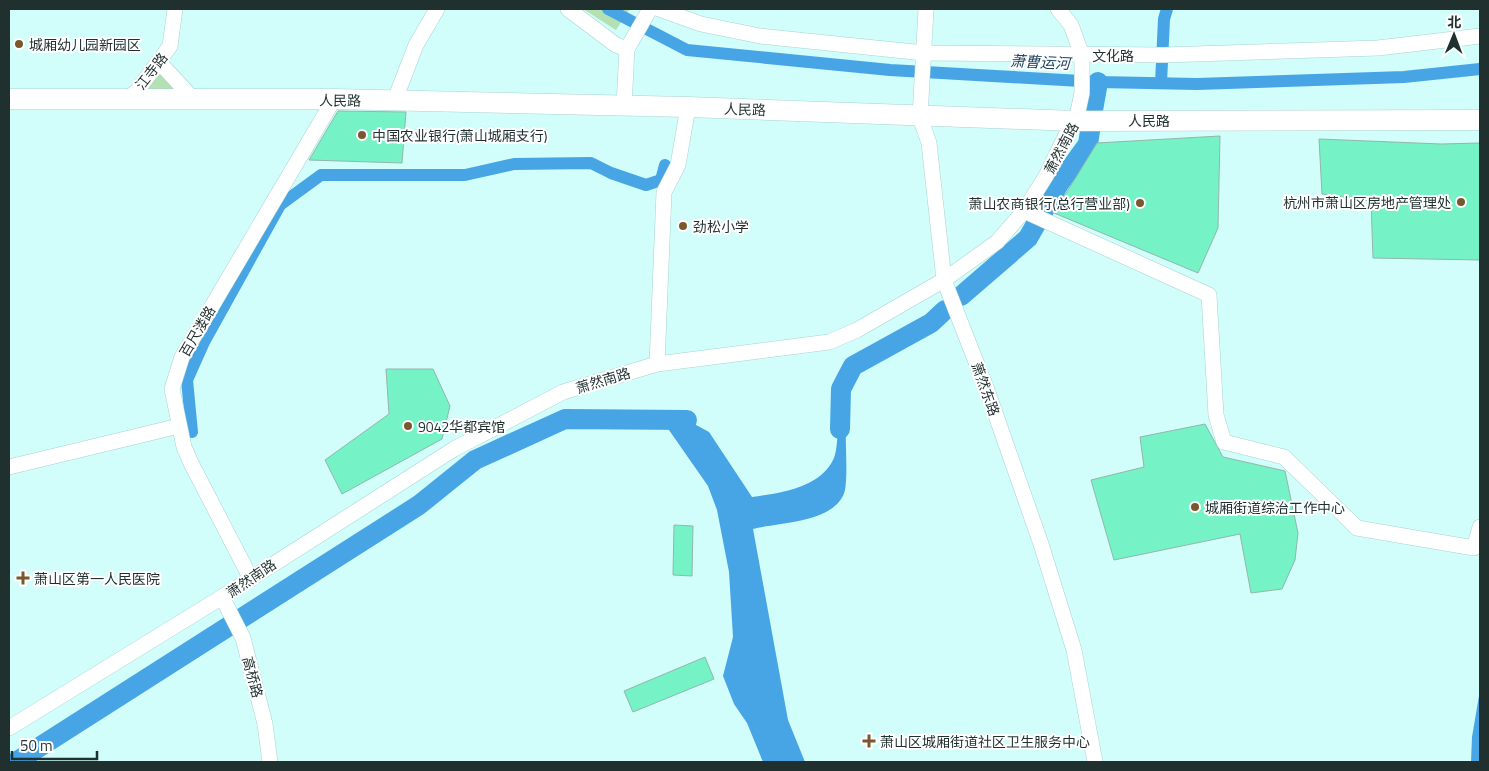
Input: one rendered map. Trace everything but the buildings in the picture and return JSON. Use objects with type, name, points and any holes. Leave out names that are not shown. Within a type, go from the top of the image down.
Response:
[{"type":"main road","name":"人民路","points":[[9,99],[195,101],[334,99],[394,102],[688,107],[920,117],[1076,120],[1480,120]]},
{"type":"street","name":"江寺路","points":[[125,100],[137,91],[160,63],[170,46],[175,9]]},
{"type":"street","points":[[394,102],[416,45],[437,9]]},
{"type":"street","points":[[568,9],[616,45],[627,49]]},
{"type":"street","points":[[624,106],[627,49],[650,9]]},
{"type":"street","name":"文化路","points":[[659,9],[701,24],[760,36],[924,56],[1082,59],[1138,55],[1378,48],[1480,36]]},
{"type":"street","name":"萧然东路","points":[[926,9],[920,117],[929,143],[944,280],[987,390],[1066,624],[1076,660],[1095,762]]},
{"type":"street","name":"萧然南路","points":[[9,728],[222,597],[250,577],[454,449],[563,392],[658,364],[829,342],[857,330],[944,280],[997,242],[1024,211],[1046,176],[1066,135],[1076,120],[1082,93],[1082,59],[1071,25],[1058,9]]},
{"type":"street","points":[[160,63],[195,101]]},
{"type":"street","name":"百尺溇路","points":[[250,577],[190,463],[172,389],[182,357],[334,99]]},
{"type":"street","points":[[658,364],[664,192],[678,165],[688,107]]},
{"type":"street","points":[[1024,211],[1209,294],[1216,415],[1224,442],[1284,457],[1356,528],[1474,548],[1480,527]]},
{"type":"street","points":[[9,468],[180,426]]},
{"type":"street","name":"高桥路","points":[[222,597],[243,638],[265,724],[270,762]]},
{"type":"green space","points":[[583,9],[628,9],[629,10],[616,30]]},
{"type":"green space","points":[[157,75],[161,75],[171,84],[173,89],[149,91],[148,86]]},
{"type":"water","points":[[662,420],[687,420],[709,432],[752,497],[787,491],[820,476],[834,458],[838,431],[846,427],[846,483],[840,501],[831,509],[819,515],[753,529],[788,720],[805,762],[763,762],[747,723],[734,704],[723,676],[733,637],[729,572],[717,510],[708,486]]},
{"type":"water","points":[[1480,690],[1480,762],[1471,762],[1472,737]]},
{"type":"waterway","name":"萧曹运河","points":[[608,9],[687,50],[890,70],[1098,82],[1197,84],[1404,77],[1480,69]]},
{"type":"waterway","points":[[1161,83],[1164,19],[1167,9]]},
{"type":"waterway","points":[[1093,110],[1098,82]]},
{"type":"waterway","points":[[961,296],[1028,238],[1059,184],[1088,144],[1090,131]]},
{"type":"waterway","points":[[192,432],[187,380],[204,342],[280,205],[321,175],[465,175],[514,164],[591,163],[611,173],[646,185],[661,180],[665,165]]},
{"type":"waterway","points":[[840,429],[841,389],[853,366],[931,323],[945,310]]},
{"type":"waterway","points":[[16,762],[419,505],[475,460],[565,419],[687,420]]},
{"type":"place","name":"城厢幼儿园新园区","points":[[19,44]]},
{"type":"place","name":"中国农业银行(萧山城厢支行)","points":[[362,135]]},
{"type":"place","name":"杭州市萧山区房地产管理处","points":[[1461,202]]},
{"type":"place","name":"萧山农商银行(总行营业部)","points":[[1140,203]]},
{"type":"place","name":"劲松小学","points":[[683,226]]},
{"type":"place","name":"9042华都宾馆","points":[[408,426]]},
{"type":"place","name":"城厢街道综治工作中心","points":[[1195,507]]},
{"type":"place","name":"萧山区第一人民医院","points":[[23,578]]},
{"type":"place","name":"萧山区城厢街道社区卫生服务中心","points":[[869,741]]}]
